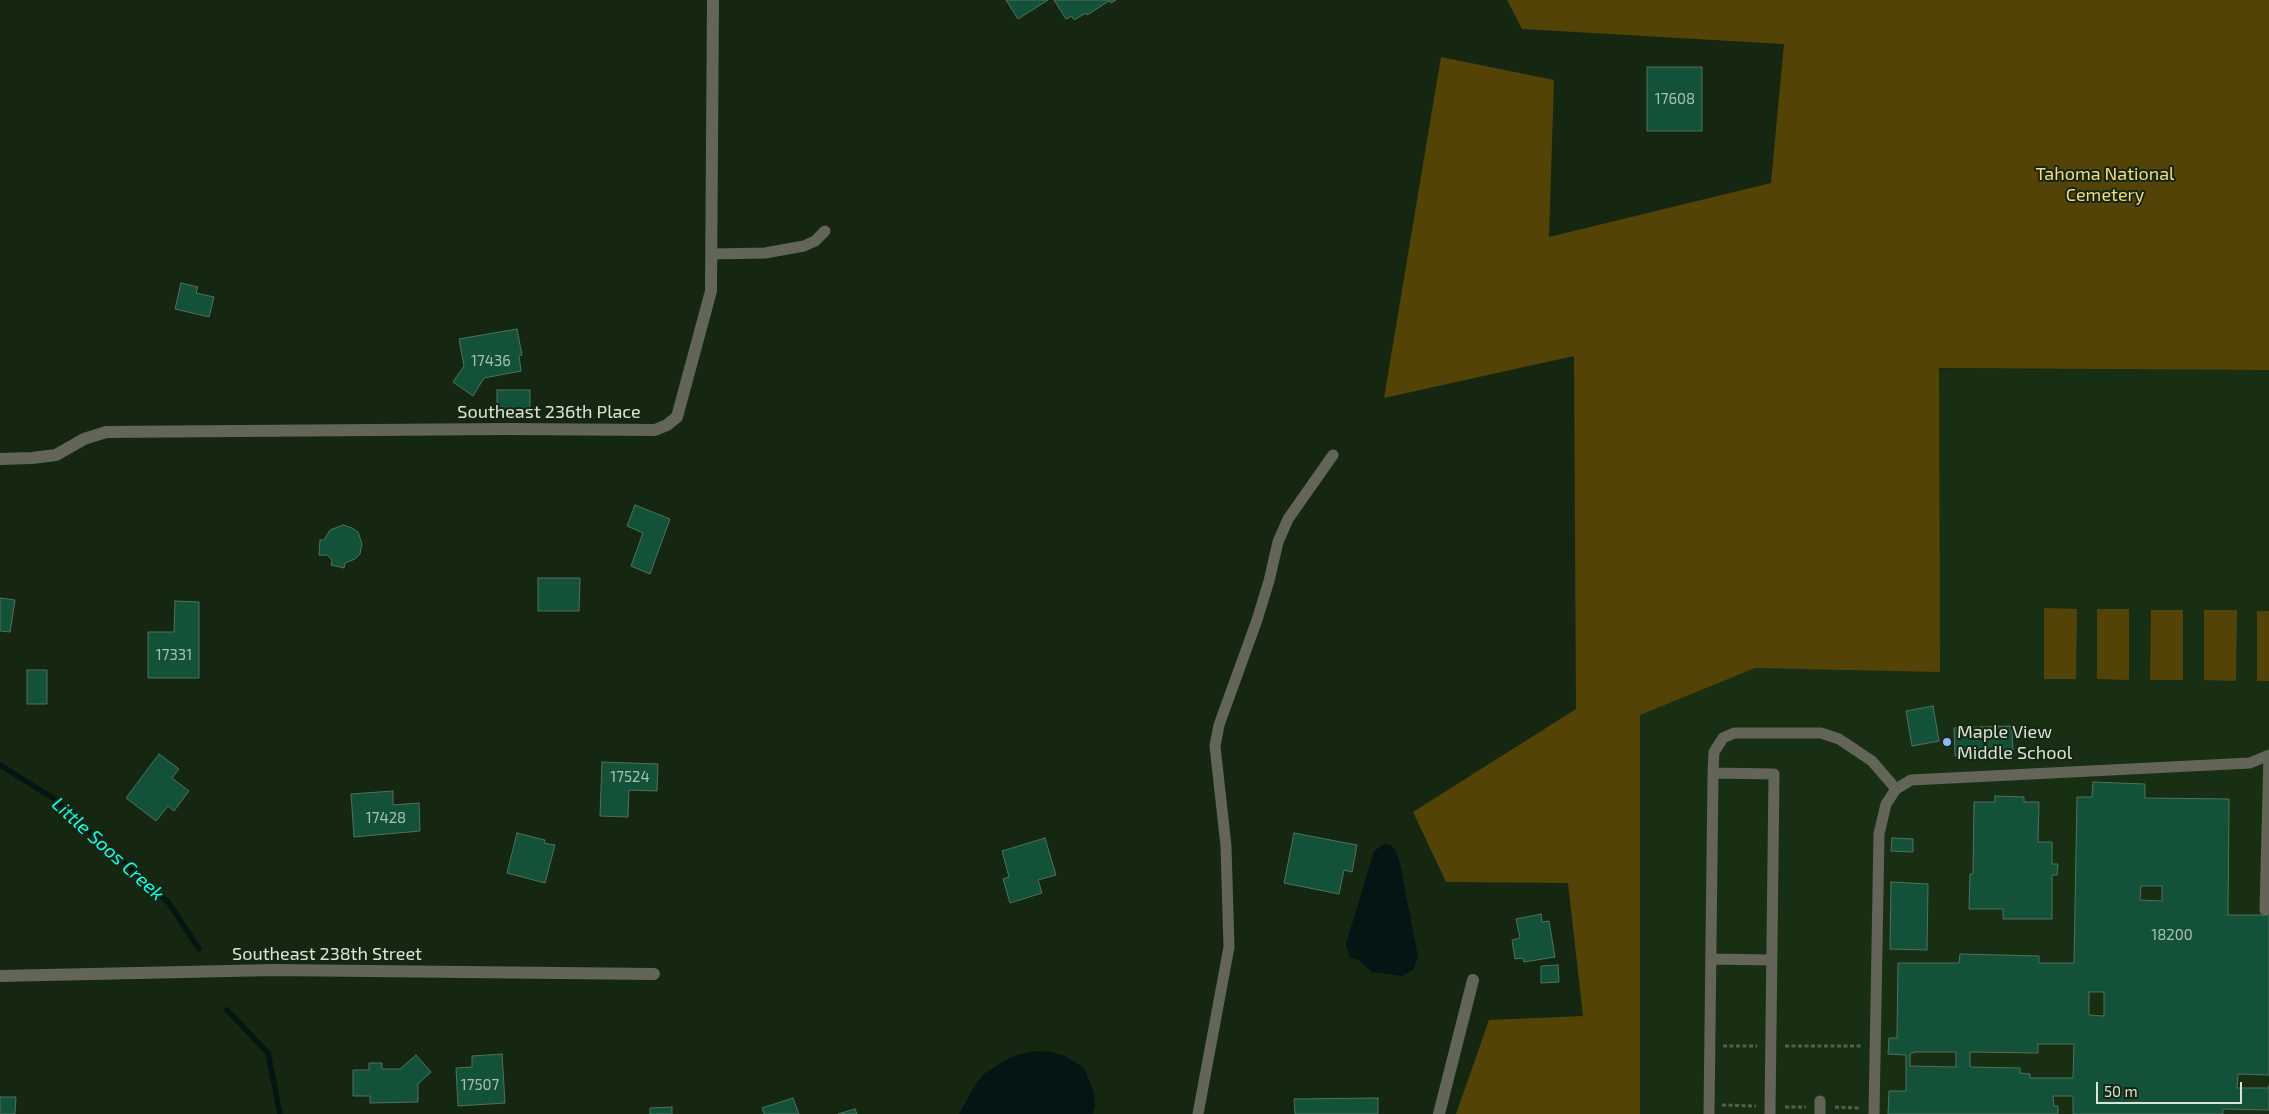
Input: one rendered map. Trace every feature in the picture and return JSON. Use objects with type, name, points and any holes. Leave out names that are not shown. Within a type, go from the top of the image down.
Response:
[{"type":"street","name":"Southeast 236th Place","points":[[0,459],[56,455],[84,439],[106,432],[506,428],[655,430],[677,418],[711,291],[713,254],[713,0]]},
{"type":"street","name":"Southeast 238th Street","points":[[0,976],[274,970],[654,974]]},
{"type":"street","points":[[1439,1114],[1473,980]]},
{"type":"lane","points":[[713,254],[765,253],[804,246],[815,240],[825,231]]},
{"type":"lane","points":[[1198,1114],[1229,947],[1226,846],[1215,746],[1219,725],[1257,620],[1278,542],[1288,519],[1333,456]]},
{"type":"lane","points":[[1709,1110],[1714,752],[1723,738],[1734,734],[1821,734],[1839,739],[1872,761],[1896,789]]},
{"type":"lane","points":[[1874,1111],[1879,834],[1886,804],[1896,789],[1911,780],[2250,763],[2269,755],[2265,910]]},
{"type":"lane","points":[[1713,773],[1774,774],[1770,1110]]},
{"type":"lane","points":[[1711,960],[1772,960]]},
{"type":"path","points":[[1710,1046],[1875,1046]]},
{"type":"path","points":[[1709,1110],[1770,1110],[1820,1107],[1874,1111]]},
{"type":"shaded area","name":"Maple View Middle School","points":[[1622,368],[2269,370],[2269,1114],[1629,1114]]},
{"type":"shaded area","points":[[1385,844],[1391,845],[1395,850],[1400,863],[1418,957],[1413,970],[1401,976],[1372,972],[1357,959],[1350,958],[1346,944],[1374,851]]},
{"type":"shaded area","points":[[1035,1051],[1051,1052],[1065,1056],[1084,1068],[1094,1092],[1095,1107],[1093,1114],[959,1114],[975,1085],[984,1074],[1007,1059]]},
{"type":"green space","name":"Tahoma National Cemetery","points":[[1507,0],[2269,0],[2269,370],[1939,368],[1940,672],[1755,668],[1640,715],[1640,1114],[1456,1114],[1489,1020],[1583,1016],[1568,883],[1446,882],[1413,812],[1576,709],[1574,356],[1384,398],[1441,57],[1554,80],[1549,237],[1771,183],[1784,44],[1522,29]]},
{"type":"green space","points":[[2044,608],[2077,609],[2076,679],[2044,679]]},
{"type":"green space","points":[[2097,609],[2129,609],[2129,680],[2097,679]]},
{"type":"green space","points":[[2151,610],[2183,610],[2183,680],[2150,680]]},
{"type":"green space","points":[[2204,610],[2237,610],[2236,681],[2204,680]]},
{"type":"green space","points":[[2257,611],[2269,611],[2269,681],[2257,681]]},
{"type":"building","points":[[1006,0],[1048,0],[1018,19]]},
{"type":"building","points":[[1054,0],[1116,0],[1111,3],[1109,1],[1087,15],[1086,13],[1074,20],[1072,16],[1066,19]]},
{"type":"building","points":[[1647,67],[1702,67],[1702,131],[1647,131]]},
{"type":"building","points":[[181,283],[198,287],[196,293],[214,297],[209,317],[175,309]]},
{"type":"building","points":[[517,329],[522,355],[519,356],[521,371],[484,378],[473,396],[453,382],[464,366],[459,339]]},
{"type":"building","points":[[497,390],[530,390],[530,413],[497,413]]},
{"type":"building","points":[[635,505],[670,519],[650,574],[631,566],[643,533],[627,526]]},
{"type":"building","points":[[343,525],[358,532],[362,544],[360,554],[355,559],[345,563],[344,568],[331,565],[332,560],[327,555],[319,555],[320,540],[324,540],[330,530]]},
{"type":"building","points":[[538,578],[580,578],[579,611],[538,611]]},
{"type":"building","points":[[0,598],[15,600],[10,632],[0,631]]},
{"type":"building","points":[[175,601],[199,602],[199,678],[148,678],[148,632],[174,632]]},
{"type":"building","points":[[27,670],[47,670],[47,704],[27,704]]},
{"type":"building","points":[[1933,706],[1939,741],[1912,746],[1906,711]]},
{"type":"building","points":[[2012,726],[2013,755],[1955,756],[1954,728]]},
{"type":"building","points":[[159,754],[179,769],[172,778],[189,791],[174,811],[168,806],[156,821],[126,798]]},
{"type":"building","points":[[602,762],[658,764],[657,791],[629,790],[628,817],[600,816]]},
{"type":"building","points":[[2093,782],[2145,784],[2145,798],[2229,799],[2228,915],[2269,915],[2269,1075],[2238,1074],[2237,1088],[2269,1088],[2269,1110],[2223,1109],[2223,1114],[2073,1114],[2073,1096],[2053,1096],[2054,1106],[2058,1106],[2058,1114],[1888,1114],[1889,1091],[1906,1091],[1906,1055],[1888,1054],[1889,1038],[1897,1038],[1898,963],[1959,963],[1960,954],[2039,956],[2039,963],[2074,963],[2077,797],[2092,797]],"holes":[[[2141,886],[2162,886],[2162,901],[2140,900]],[[2089,992],[2104,992],[2104,1016],[2089,1015]],[[2038,1044],[2074,1044],[2073,1078],[2030,1078],[2030,1074],[2020,1073],[2020,1068],[1970,1067],[1970,1052],[2038,1053]],[[1915,1052],[1956,1052],[1956,1067],[1910,1066],[1910,1054]]]},
{"type":"building","points":[[393,791],[393,805],[419,803],[420,831],[354,837],[351,794]]},
{"type":"building","points":[[1995,796],[2024,797],[2024,802],[2039,802],[2038,842],[2052,842],[2052,864],[2058,864],[2057,875],[2052,875],[2052,919],[2003,919],[2003,909],[1969,909],[1970,874],[1973,874],[1974,802],[1995,802]]},
{"type":"building","points":[[517,833],[545,840],[544,843],[555,845],[545,883],[507,873]]},
{"type":"building","points":[[1294,833],[1357,845],[1352,872],[1344,870],[1339,894],[1284,883]]},
{"type":"building","points":[[1045,838],[1056,875],[1038,880],[1042,893],[1010,903],[1003,879],[1009,877],[1002,851]]},
{"type":"building","points":[[1892,838],[1913,839],[1913,852],[1891,851]]},
{"type":"building","points":[[1891,882],[1928,884],[1927,950],[1890,949]]},
{"type":"building","points":[[1541,914],[1542,922],[1549,921],[1555,957],[1524,962],[1523,958],[1515,959],[1512,940],[1520,938],[1516,919]]},
{"type":"building","points":[[1558,965],[1559,982],[1541,983],[1541,966]]},
{"type":"building","points":[[502,1054],[505,1103],[458,1106],[456,1068],[472,1067],[472,1056]]},
{"type":"building","points":[[416,1055],[431,1072],[418,1084],[418,1102],[370,1103],[370,1096],[353,1096],[353,1070],[369,1070],[369,1063],[382,1063],[382,1069],[400,1069]]},
{"type":"building","points":[[0,1097],[16,1097],[15,1114],[0,1114]]},
{"type":"building","points":[[793,1098],[799,1114],[764,1114],[762,1108]]},
{"type":"building","points":[[1378,1098],[1378,1114],[1295,1114],[1294,1099]]},
{"type":"building","points":[[672,1107],[672,1114],[650,1114],[650,1108]]},
{"type":"building","points":[[855,1109],[857,1114],[838,1114]]},
{"type":"waterway","name":"Little Soos Creek","points":[[0,765],[53,798],[169,903],[199,949]]},
{"type":"waterway","name":"Little Soos Creek","points":[[227,1010],[268,1053],[280,1114]]},
{"type":"place","name":"Maple View Middle School","points":[[1947,742]]}]
